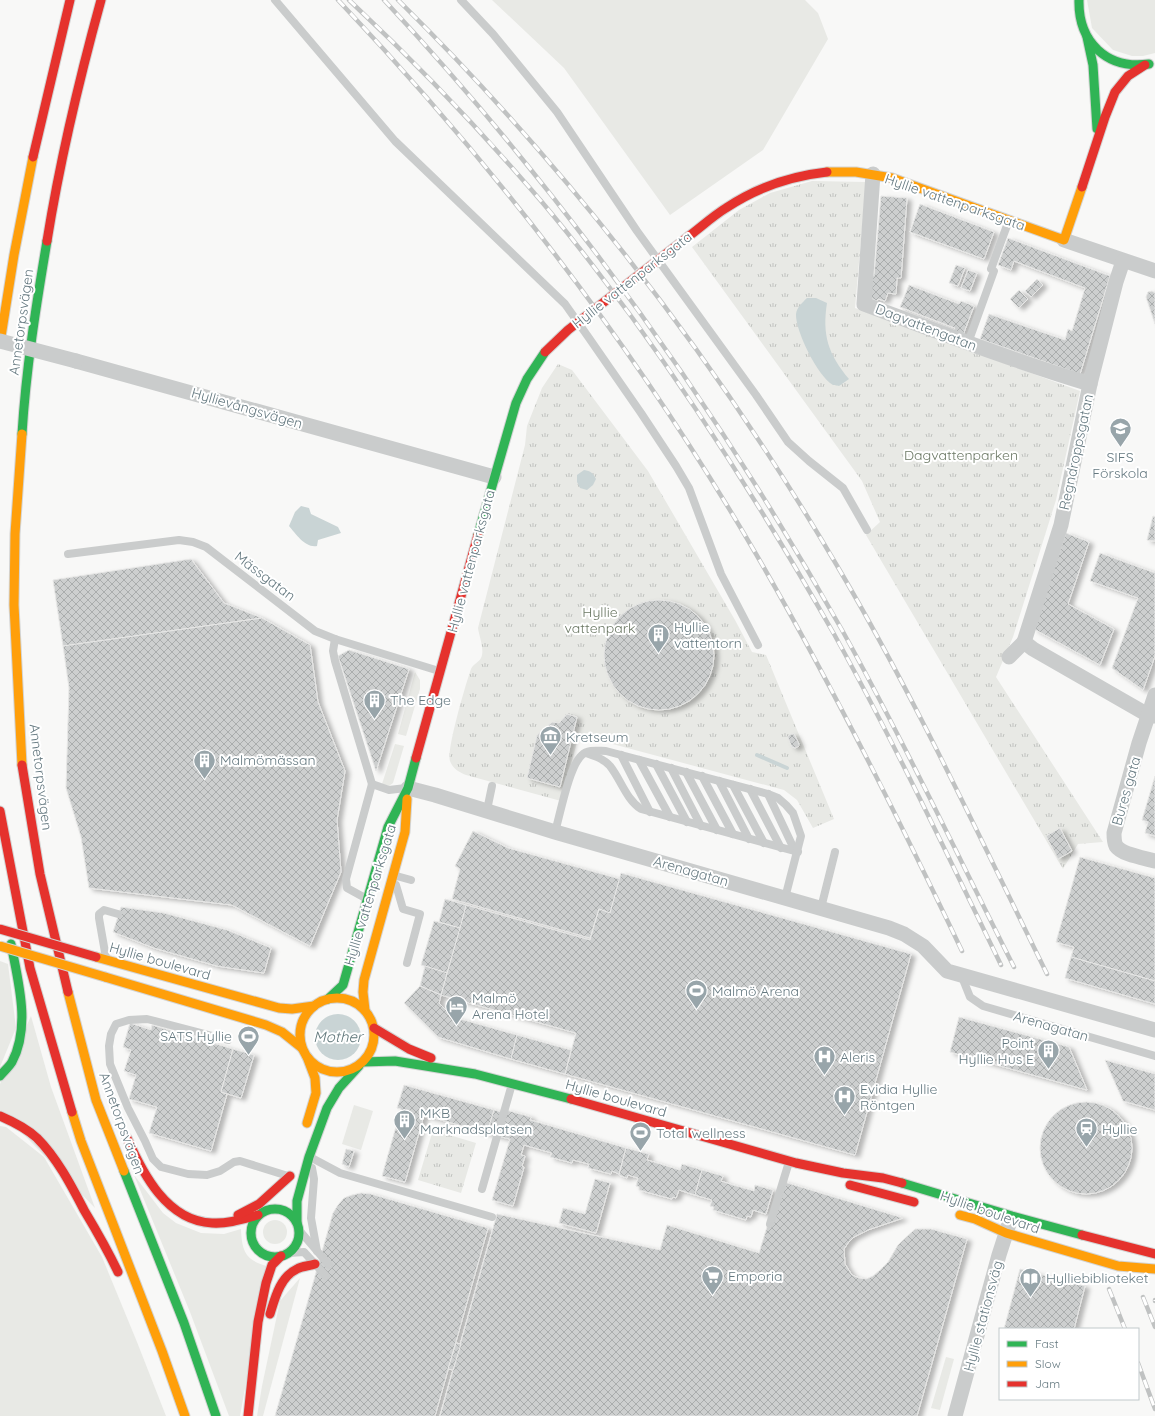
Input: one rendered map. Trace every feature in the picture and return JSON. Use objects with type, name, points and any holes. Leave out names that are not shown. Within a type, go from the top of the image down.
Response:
[{"type":"street","name":"Annetorpsvägen","points":[[0,342],[14,256],[36,139],[70,0]]},
{"type":"street","name":"Annetorpsvägen","points":[[100,0],[80,76],[53,203],[34,319],[25,387],[15,534],[14,605],[21,757],[40,874],[96,1100],[181,1316],[216,1416]]},
{"type":"street","points":[[1079,0],[1081,22]]},
{"type":"street","points":[[1069,3],[1081,22],[1087,37],[1093,65],[1098,140]]},
{"type":"street","points":[[53,203],[102,30]]},
{"type":"street","points":[[1087,37],[1098,50],[1112,60],[1128,65],[1145,65]]},
{"type":"street","points":[[36,139],[51,39]]},
{"type":"street","points":[[1064,240],[1115,92],[1128,76],[1145,65],[1155,62]]},
{"type":"street","name":"Hyllie vattenparksgata","points":[[328,999],[342,985],[388,827],[408,788],[516,403],[527,379],[545,352],[568,330],[733,203],[768,185],[818,173],[843,171],[873,174],[892,178],[1155,271]]},
{"type":"street","name":"Dagvattengatan","points":[[873,174],[864,304],[968,343],[1090,384]]},
{"type":"street","name":"Regndroppsgatan","points":[[1009,657],[1024,642],[1061,525],[1090,384],[1116,282],[1124,261]]},
{"type":"street","name":"Hyllievångsvägen","points":[[0,342],[76,361],[494,477]]},
{"type":"street","points":[[1024,642],[1033,649],[1151,716]]},
{"type":"street","name":"Bures gata","points":[[1155,695],[1151,716],[1114,833],[1114,841],[1117,847],[1123,852],[1155,861]]},
{"type":"street","name":"Hyllie vattenparksgata","points":[[365,1010],[363,992],[364,980],[405,832],[408,788]]},
{"type":"street","name":"Arenagatan","points":[[408,788],[889,928],[904,934],[923,946],[947,971],[962,977],[1155,1030]]},
{"type":"street","points":[[0,812],[30,968],[79,1134],[162,1351],[185,1416]]},
{"type":"street","points":[[40,874],[84,1016]]},
{"type":"street","points":[[0,1076],[6,1071],[18,1051],[22,1026],[21,1008],[4,926]]},
{"type":"street","name":"Hyllie boulevard","points":[[4,926],[106,960],[279,1008],[292,1010],[314,1006]]},
{"type":"street","points":[[0,946],[266,1025],[282,1032],[302,1048]]},
{"type":"street","points":[[248,1416],[258,1322],[266,1283],[272,1266],[295,1247],[298,1238],[297,1201],[309,1157],[329,1103],[339,1088],[367,1058],[375,1038],[371,1018],[357,1003],[348,999],[328,999],[318,1003],[304,1017],[300,1027],[302,1048],[315,1078],[316,1093],[304,1133]]},
{"type":"street","name":"Hyllie boulevard","points":[[374,1028],[416,1053],[475,1074]]},
{"type":"street","points":[[307,1057],[318,1067],[331,1072],[346,1072],[362,1064]]},
{"type":"street","name":"Hyllie boulevard","points":[[362,1064],[395,1061],[475,1074],[512,1083],[792,1162],[843,1173],[883,1178],[1012,1216],[1155,1254]]},
{"type":"street","points":[[0,1116],[8,1119],[38,1138],[51,1153],[61,1167],[111,1257],[120,1278]]},
{"type":"street","points":[[124,1131],[135,1159],[147,1179],[172,1208],[183,1215],[194,1220],[214,1224],[245,1221],[273,1208],[287,1212],[298,1226]]},
{"type":"street","name":"Hyllie boulevard","points":[[792,1162],[818,1175],[922,1204]]},
{"type":"street","points":[[285,1254],[273,1257],[259,1251],[254,1245],[251,1237],[251,1230],[253,1222],[276,1201],[283,1192],[291,1173]]},
{"type":"street","points":[[214,1224],[245,1213],[260,1203],[291,1173]]},
{"type":"street","name":"Hyllie boulevard","points":[[952,1213],[975,1219],[1006,1233],[1118,1266],[1155,1269]]},
{"type":"street","name":"Hyllie stationsväg","points":[[955,1416],[1012,1216]]},
{"type":"street","points":[[249,1400],[276,1294],[285,1278],[297,1269],[315,1264]]},
{"type":"street","points":[[159,1369],[180,1416]]},
{"type":"lane","points":[[275,0],[395,142],[565,304],[676,466],[689,488],[721,574],[758,645]]},
{"type":"lane","points":[[461,0],[493,34],[557,112],[637,231],[756,395],[788,442],[843,488],[868,530]]},
{"type":"lane","points":[[968,343],[994,271],[990,269],[1009,220]]},
{"type":"lane","name":"Mässgatan","points":[[68,554],[179,540],[193,542],[206,547],[316,631],[335,639],[441,672]]},
{"type":"lane","points":[[335,639],[333,651],[334,661],[372,784],[345,883],[347,888],[368,899]]},
{"type":"lane","points":[[555,832],[574,766],[582,755],[593,750],[606,751],[622,755],[768,794],[778,798],[786,805],[793,814],[801,836],[785,898]]},
{"type":"lane","points":[[586,753],[600,758],[610,765],[631,800],[641,809],[796,852]]},
{"type":"lane","points":[[622,755],[650,812]]},
{"type":"lane","points":[[639,760],[670,817]]},
{"type":"lane","points":[[656,764],[686,822]]},
{"type":"lane","points":[[671,768],[701,826]]},
{"type":"lane","points":[[686,772],[717,830]]},
{"type":"lane","points":[[702,776],[733,834]]},
{"type":"lane","points":[[718,781],[749,839]]},
{"type":"lane","points":[[372,784],[389,790],[408,788]]},
{"type":"lane","points":[[733,785],[764,843]]},
{"type":"lane","points":[[487,810],[492,786]]},
{"type":"lane","points":[[750,789],[782,848]]},
{"type":"lane","points":[[768,794],[796,852]]},
{"type":"lane","points":[[821,908],[835,852]]},
{"type":"lane","points":[[392,875],[411,880]]},
{"type":"lane","points":[[392,875],[403,909],[420,914],[407,963]]},
{"type":"lane","points":[[106,960],[99,914],[104,910],[118,914]]},
{"type":"lane","name":"Arenagatan","points":[[962,977],[970,997],[983,1006],[1155,1056]]},
{"type":"lane","points":[[228,1040],[148,1019],[129,1020],[116,1024],[109,1046],[110,1064],[128,1108],[146,1141],[153,1159],[161,1167],[188,1174],[206,1175],[220,1171],[234,1162],[240,1162],[291,1173]]},
{"type":"lane","points":[[482,1189],[512,1083]]},
{"type":"lane","points":[[309,1157],[340,1173],[492,1218]]},
{"type":"lane","points":[[309,1157],[314,1179],[311,1218],[317,1251]]},
{"type":"lane","points":[[770,1224],[792,1162]]},
{"type":"lane","points":[[298,1226],[329,1265]]},
{"type":"lane","points":[[285,1254],[304,1252],[326,1276]]},
{"type":"green space","points":[[492,0],[805,0],[818,13],[828,39],[763,150],[670,215],[564,68]]},
{"type":"green space","points":[[1087,0],[1155,0],[1155,53],[1143,56],[1132,56],[1113,50],[1092,28]]},
{"type":"green space","name":"Dagvattenparken","points":[[812,181],[866,182],[855,308],[1080,391],[1056,500],[1013,637],[996,677],[1103,842],[1078,844],[1063,869],[866,535],[880,522],[862,481],[692,247],[739,210],[770,193]]},
{"type":"green space","name":"Hyllie vattenpark","points":[[558,364],[572,370],[648,471],[735,620],[752,652],[766,655],[834,819],[813,828],[797,800],[784,790],[579,735],[561,801],[466,775],[456,770],[451,764],[451,744],[461,702],[471,669],[482,655],[478,628],[525,445],[527,426],[542,388]]},
{"type":"green space","points":[[415,672],[420,680],[420,689],[406,736],[398,734]]},
{"type":"green space","points":[[395,744],[404,746],[393,783],[389,786],[382,784]]},
{"type":"green space","points":[[0,961],[8,964],[16,1028],[0,1067]]},
{"type":"green space","points":[[31,1016],[51,1087],[95,1208],[0,1110],[0,1084]]},
{"type":"green space","points":[[354,1105],[373,1111],[361,1150],[342,1144]]},
{"type":"green space","points":[[0,1126],[6,1127],[44,1157],[102,1257],[166,1416],[0,1416]]},
{"type":"green space","points":[[433,1130],[476,1143],[461,1193],[418,1180]]},
{"type":"green space","points":[[134,1175],[163,1213],[176,1223],[201,1233],[224,1234],[241,1229],[242,1243],[246,1254],[254,1261],[267,1266],[240,1416],[229,1416],[190,1312]]},
{"type":"green space","points":[[275,1220],[284,1223],[287,1232],[284,1241],[275,1244],[266,1241],[263,1232],[266,1223]]},
{"type":"green space","points":[[300,1278],[263,1416],[257,1416],[280,1301]]},
{"type":"green space","points":[[946,1357],[954,1359],[940,1410],[931,1408]]},
{"type":"water","points":[[807,298],[816,298],[827,303],[825,325],[828,344],[836,361],[849,379],[839,386],[833,385],[821,373],[808,352],[799,331],[796,314],[797,309]]},
{"type":"water","points":[[584,470],[592,473],[596,479],[593,485],[587,490],[580,488],[577,482],[577,475]]},
{"type":"water","points":[[301,506],[309,508],[311,514],[338,527],[341,533],[318,540],[317,546],[305,543],[289,526],[295,512]]},
{"type":"water","name":"Mother","points":[[338,1014],[351,1018],[357,1024],[361,1037],[357,1050],[351,1056],[338,1060],[325,1056],[319,1050],[315,1037],[319,1024],[325,1018]]},
{"type":"building","points":[[881,196],[907,198],[901,278],[897,278],[896,294],[888,293],[885,301],[878,299],[877,301],[870,298],[872,276],[874,276]]},
{"type":"building","points":[[920,204],[994,232],[984,259],[910,232]]},
{"type":"building","points":[[1008,238],[1110,276],[1080,374],[980,339],[989,314],[1065,340],[1068,329],[1072,331],[1085,288],[1014,261],[1011,270],[998,265]]},
{"type":"building","points":[[956,265],[965,268],[958,286],[949,283]]},
{"type":"building","points":[[968,270],[977,273],[970,291],[961,288]]},
{"type":"building","points":[[1037,279],[1043,285],[1031,297],[1025,291]]},
{"type":"building","points":[[909,285],[959,304],[961,301],[974,306],[963,335],[953,331],[955,328],[900,307]]},
{"type":"building","points":[[1019,290],[1028,299],[1019,308],[1010,299]]},
{"type":"building","points":[[1152,291],[1155,293],[1155,324],[1146,297],[1148,292]]},
{"type":"building","name":"SIFS Förskola","points":[[1153,516],[1155,517],[1155,541],[1147,540]]},
{"type":"building","points":[[1066,533],[1089,542],[1068,604],[1114,629],[1100,665],[1034,629]]},
{"type":"building","points":[[1100,553],[1155,573],[1155,656],[1143,690],[1112,668],[1138,598],[1090,581]]},
{"type":"building","points":[[191,559],[224,603],[262,618],[63,646],[53,580]]},
{"type":"building","name":"Hyllie vattentorn","points":[[659,600],[680,604],[690,609],[698,616],[705,624],[710,634],[714,655],[710,676],[705,686],[698,694],[690,701],[680,706],[659,710],[638,706],[628,701],[620,694],[613,686],[608,676],[604,655],[608,634],[613,624],[620,616],[628,609],[638,604]]},
{"type":"building","name":"Malmömässan","points":[[262,618],[310,645],[318,702],[345,771],[337,820],[341,872],[310,946],[232,905],[89,888],[81,837],[66,788],[69,688],[63,646]]},
{"type":"building","name":"The Edge","points":[[349,650],[409,669],[376,771],[338,656]]},
{"type":"building","name":"Kretseum","points":[[567,714],[577,717],[560,787],[527,778],[537,735],[552,722],[559,723]]},
{"type":"building","points":[[791,734],[794,734],[799,744],[799,746],[795,748],[792,747],[788,738]]},
{"type":"building","points":[[1155,776],[1155,836],[1145,833],[1148,822],[1142,820]]},
{"type":"building","points":[[1060,828],[1072,851],[1058,859],[1046,836]]},
{"type":"building","points":[[473,831],[508,848],[620,879],[610,913],[599,909],[590,938],[452,899],[460,869],[455,866]]},
{"type":"building","points":[[1080,857],[1155,878],[1155,981],[1071,957],[1074,947],[1056,942]]},
{"type":"building","name":"Malmö Arena","points":[[621,873],[911,954],[855,1155],[565,1074],[576,1033],[441,995],[466,905],[590,940],[599,909],[610,913]]},
{"type":"building","points":[[445,899],[466,905],[460,928],[439,922]]},
{"type":"building","points":[[121,907],[164,913],[227,930],[271,948],[264,973],[217,966],[154,948],[113,932]]},
{"type":"building","points":[[434,921],[460,928],[447,973],[421,965]]},
{"type":"building","points":[[1071,957],[1155,981],[1155,1004],[1065,978]]},
{"type":"building","points":[[425,966],[447,973],[441,995],[420,986]]},
{"type":"building","name":"Malmö Arena Hotel","points":[[420,986],[441,995],[439,1003],[453,1017],[517,1035],[511,1059],[438,1037],[404,1003]]},
{"type":"building","name":"Point Hyllie Hus E","points":[[959,1017],[1069,1047],[1087,1090],[950,1052]]},
{"type":"building","points":[[130,1023],[151,1030],[152,1025],[233,1049],[221,1092],[227,1094],[211,1151],[149,1133],[157,1107],[129,1099],[136,1075],[124,1071],[131,1050],[123,1047]]},
{"type":"building","points":[[517,1035],[571,1050],[565,1074],[511,1059]]},
{"type":"building","points":[[233,1049],[254,1055],[241,1098],[221,1092]]},
{"type":"building","points":[[1105,1060],[1155,1074],[1155,1110],[1123,1101]]},
{"type":"building","name":"MKB Marknadsplatsen","points":[[404,1085],[494,1110],[487,1133],[424,1115],[405,1182],[382,1176],[401,1109],[397,1108]]},
{"type":"building","points":[[1086,1102],[1103,1106],[1118,1116],[1128,1131],[1132,1148],[1128,1165],[1118,1180],[1103,1190],[1086,1194],[1069,1190],[1054,1180],[1044,1165],[1040,1148],[1044,1131],[1054,1116],[1069,1106]]},
{"type":"building","points":[[494,1110],[505,1113],[506,1110],[531,1117],[530,1120],[626,1148],[619,1174],[612,1171],[611,1174],[588,1168],[589,1164],[573,1160],[572,1163],[550,1157],[552,1153],[524,1145],[521,1155],[525,1156],[522,1166],[524,1167],[513,1206],[492,1200],[510,1139],[487,1133]]},
{"type":"building","points":[[626,1148],[649,1154],[647,1160],[680,1170],[682,1164],[702,1170],[695,1195],[679,1190],[676,1198],[673,1197],[672,1199],[639,1190],[639,1187],[636,1186],[638,1178],[628,1175],[627,1178],[619,1175]]},
{"type":"building","points":[[346,1149],[354,1151],[349,1167],[342,1164]]},
{"type":"building","points":[[702,1170],[723,1176],[721,1181],[754,1191],[755,1185],[773,1190],[766,1214],[753,1210],[751,1217],[747,1216],[746,1220],[713,1210],[714,1207],[710,1206],[712,1200],[695,1195]]},
{"type":"building","points":[[595,1179],[610,1183],[596,1233],[559,1223],[563,1208],[585,1214]]},
{"type":"building","name":"Emporia","points":[[781,1181],[903,1218],[868,1230],[854,1237],[848,1243],[844,1249],[845,1264],[852,1275],[859,1278],[866,1279],[873,1276],[880,1270],[888,1262],[898,1245],[915,1229],[931,1229],[967,1239],[917,1416],[440,1416],[497,1214],[660,1250],[667,1225],[759,1253]]},
{"type":"building","points":[[361,1193],[371,1194],[488,1228],[435,1416],[275,1416],[333,1213],[344,1198]]},
{"type":"building","points":[[1020,1269],[1085,1286],[1074,1328],[1004,1328]]},
{"type":"building","points":[[456,1343],[461,1344],[453,1370],[448,1369]]},
{"type":"waterway","points":[[757,755],[787,768]]},
{"type":"railway","points":[[338,0],[454,129],[509,196],[563,265],[664,406],[711,479],[756,554],[811,652],[888,801],[962,951]]},
{"type":"railway","points":[[349,0],[441,91],[507,162],[581,250],[631,316],[685,393],[762,512],[834,634],[899,757],[1001,965]]},
{"type":"railway","points":[[384,0],[449,72],[573,223],[688,381],[793,546],[865,671],[1014,967]]},
{"type":"railway","points":[[398,0],[461,64],[581,199],[691,342],[743,416],[839,569],[895,668],[1047,974]]},
{"type":"railway","points":[[1109,1289],[1125,1328]]},
{"type":"railway","points":[[1143,1297],[1155,1327]]},
{"type":"railway","points":[[1139,1366],[1155,1409]]},
{"type":"traffic: fast","points":[[1079,0],[1080,15],[1084,29],[1098,50],[1108,57],[1120,62],[1134,65],[1149,64]]},
{"type":"traffic: fast","points":[[1087,37],[1093,65],[1097,129]]},
{"type":"traffic: fast","points":[[22,434],[32,338],[47,241]]},
{"type":"traffic: fast","points":[[478,535],[516,403],[527,379],[545,352]]},
{"type":"traffic: fast","points":[[328,999],[343,985],[388,827],[408,788],[416,758]]},
{"type":"traffic: fast","points":[[0,1076],[12,1062],[18,1048],[21,1034],[21,1003],[11,944]]},
{"type":"traffic: fast","points":[[363,1062],[395,1061],[475,1074],[571,1099]]},
{"type":"traffic: fast","points":[[297,1222],[297,1201],[309,1157],[327,1108],[339,1088],[359,1066]]},
{"type":"traffic: fast","points":[[124,1171],[184,1323],[216,1416]]},
{"type":"traffic: fast","points":[[902,1183],[1082,1235]]},
{"type":"traffic: fast","points":[[270,1209],[280,1209],[292,1216],[299,1228],[299,1233],[299,1238],[292,1250],[280,1257],[270,1257],[262,1253],[255,1246],[251,1238],[251,1228],[255,1220],[262,1213],[270,1209]]},
{"type":"traffic: slow","points":[[0,343],[14,255],[33,157]]},
{"type":"traffic: slow","points":[[827,172],[856,172],[892,178],[1064,240],[1082,187]]},
{"type":"traffic: slow","points":[[22,434],[15,534],[14,605],[22,765]]},
{"type":"traffic: slow","points":[[365,1010],[363,992],[364,980],[405,832],[407,799]]},
{"type":"traffic: slow","points":[[0,946],[105,977]]},
{"type":"traffic: slow","points":[[96,957],[279,1008],[292,1009],[314,1006]]},
{"type":"traffic: slow","points":[[105,977],[266,1025],[282,1032],[302,1048]]},
{"type":"traffic: slow","points":[[68,992],[96,1100],[124,1171]]},
{"type":"traffic: slow","points":[[330,998],[344,998],[358,1004],[368,1014],[374,1028],[374,1035],[372,1049],[368,1056],[358,1066],[344,1072],[330,1072],[316,1066],[306,1056],[300,1042],[300,1028],[306,1014],[316,1004],[330,998]]},
{"type":"traffic: slow","points":[[307,1057],[315,1078],[316,1093],[307,1123]]},
{"type":"traffic: slow","points":[[72,1112],[81,1141],[162,1351],[185,1416]]},
{"type":"traffic: slow","points":[[960,1215],[975,1219],[1006,1233],[1118,1266],[1155,1269]]},
{"type":"traffic: jam","points":[[33,157],[70,0]]},
{"type":"traffic: jam","points":[[47,241],[71,120],[101,0]]},
{"type":"traffic: jam","points":[[1082,187],[1105,117],[1115,92],[1128,76],[1145,65]]},
{"type":"traffic: jam","points":[[689,236],[721,211],[749,194],[800,176],[827,172]]},
{"type":"traffic: jam","points":[[545,352],[568,330],[689,236]]},
{"type":"traffic: jam","points":[[416,758],[478,535]]},
{"type":"traffic: jam","points":[[22,765],[40,874],[68,992]]},
{"type":"traffic: jam","points":[[0,811],[30,968],[72,1112]]},
{"type":"traffic: jam","points":[[0,929],[96,957]]},
{"type":"traffic: jam","points":[[374,1028],[409,1049],[431,1058]]},
{"type":"traffic: jam","points":[[571,1099],[796,1163],[843,1173],[883,1178],[902,1183]]},
{"type":"traffic: jam","points":[[0,1116],[29,1131],[51,1154],[69,1182],[118,1272]]},
{"type":"traffic: jam","points":[[127,1138],[149,1180],[170,1205],[182,1214],[196,1220],[212,1223],[224,1223],[258,1215]]},
{"type":"traffic: jam","points":[[238,1215],[259,1204],[290,1176]]},
{"type":"traffic: jam","points":[[850,1185],[914,1202]]},
{"type":"traffic: jam","points":[[1082,1235],[1155,1254]]},
{"type":"traffic: jam","points":[[248,1416],[258,1322],[266,1283],[272,1265],[281,1256]]},
{"type":"traffic: jam","points":[[270,1314],[279,1288],[286,1277],[299,1268],[315,1264]]},
{"type":"place","name":"SIFS Förskola","points":[[1120,448]]},
{"type":"place","name":"Hyllie vattentorn","points":[[659,654]]},
{"type":"place","name":"The Edge","points":[[375,720]]},
{"type":"place","name":"Kretseum","points":[[550,756]]},
{"type":"place","name":"Malmömässan","points":[[205,780]]},
{"type":"place","name":"Malmö Arena","points":[[697,1010]]},
{"type":"place","name":"Malmö Arena Hotel","points":[[456,1026]]},
{"type":"place","name":"SATS Hyllie","points":[[248,1056]]},
{"type":"place","name":"Point Hyllie Hus E","points":[[1049,1070]]},
{"type":"place","name":"Aleris","points":[[824,1076]]},
{"type":"place","name":"Evidia Hyllie Röntgen","points":[[844,1116]]},
{"type":"place","name":"MKB Marknadsplatsen","points":[[404,1140]]},
{"type":"place","name":"Hyllie","points":[[1087,1148]]},
{"type":"place","name":"Total wellness","points":[[640,1152]]},
{"type":"place","name":"Emporia","points":[[713,1296]]},
{"type":"place","name":"Hylliebiblioteket","points":[[1031,1298]]}]
